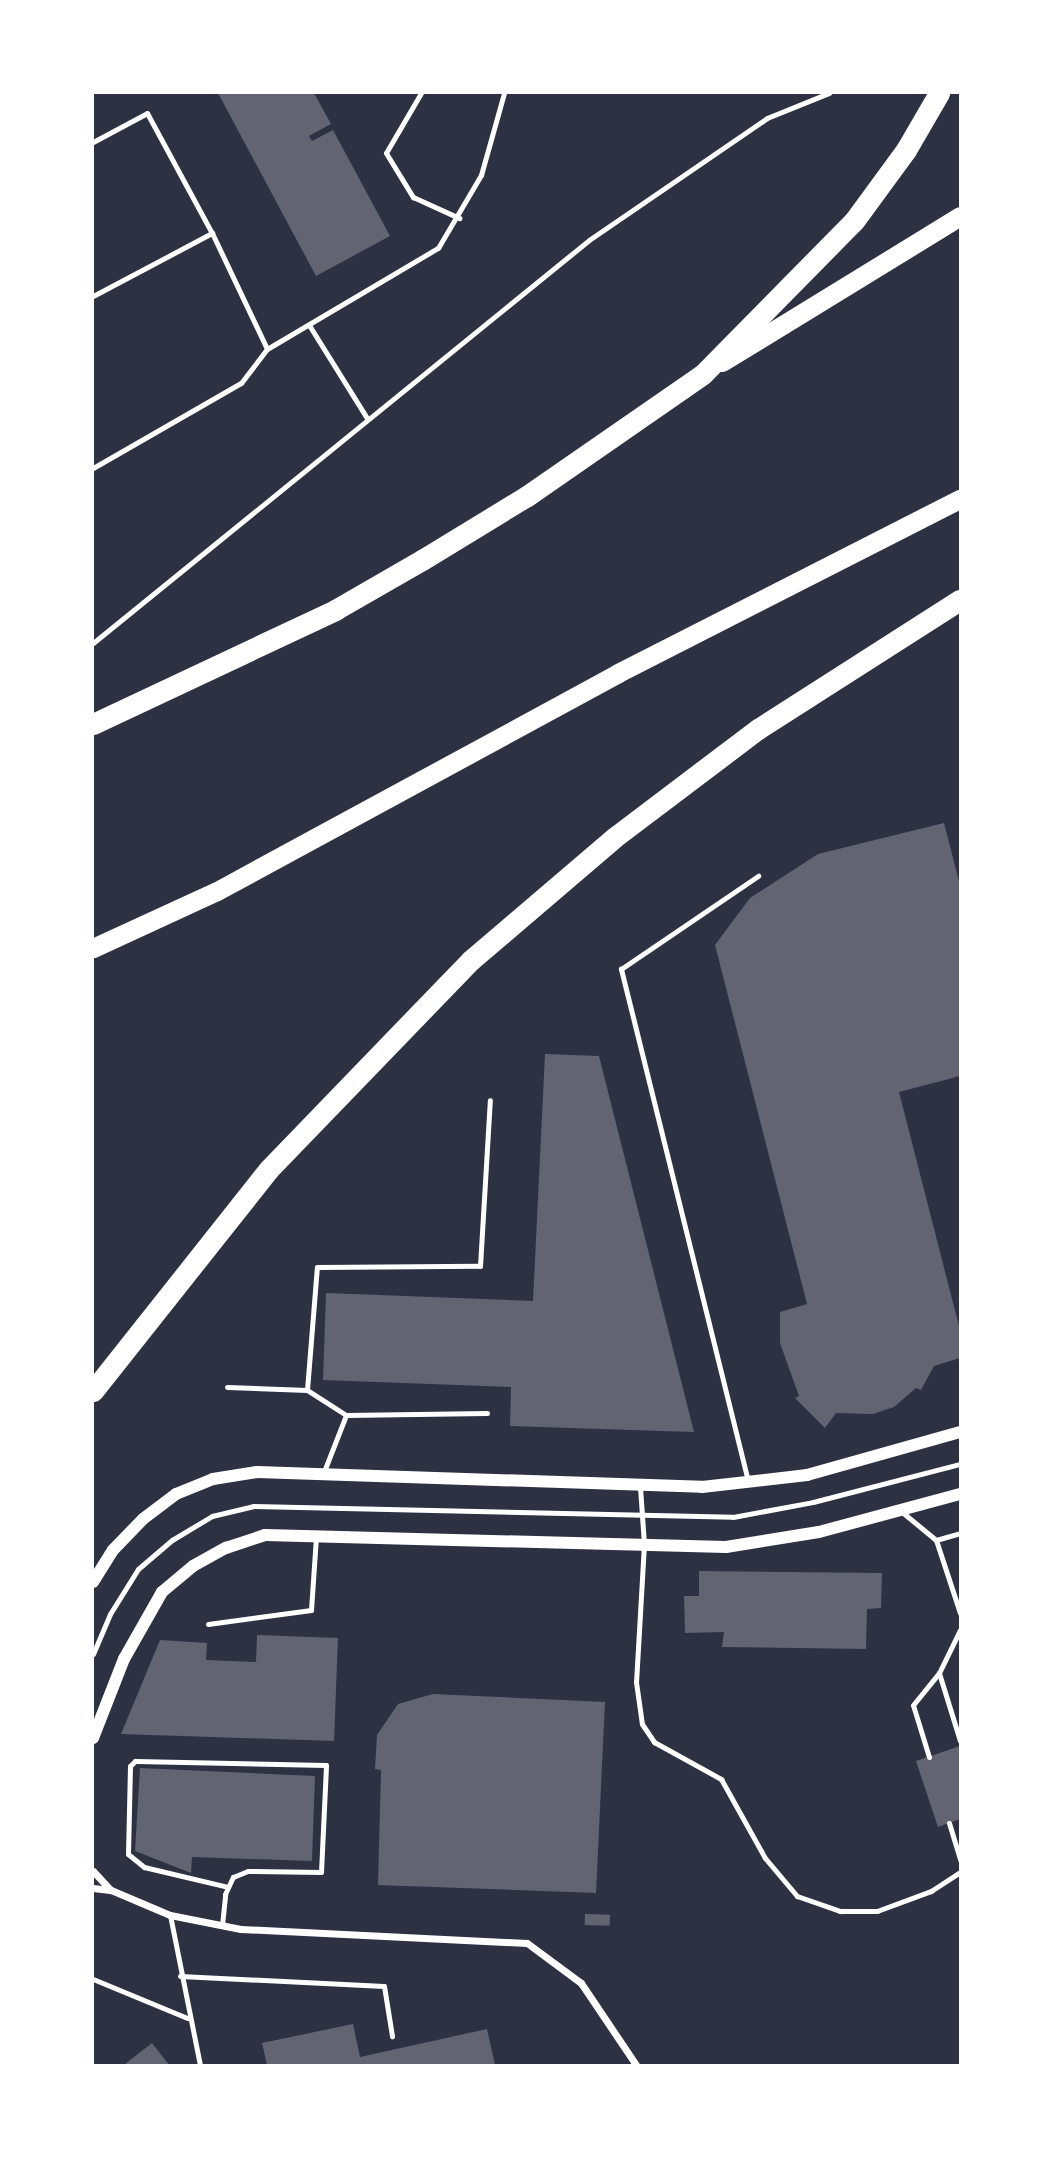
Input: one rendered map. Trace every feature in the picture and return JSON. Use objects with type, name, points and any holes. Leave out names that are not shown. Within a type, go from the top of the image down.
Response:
[{"type":"highway","points":[[703,374],[854,222],[936,101]]},
{"type":"highway","points":[[93,724],[323,616],[422,560],[527,496],[703,374],[960,216]]},
{"type":"highway","points":[[93,948],[217,891],[631,667],[960,499]]},
{"type":"highway","points":[[93,1391],[269,1169],[471,960],[615,838],[748,737],[960,600]]},
{"type":"street","points":[[93,1583],[113,1550],[176,1494],[213,1479],[257,1472],[639,1487],[748,1484],[807,1475],[960,1433]]},
{"type":"street","points":[[93,1738],[124,1659],[163,1592],[193,1566],[226,1548],[265,1535],[316,1534],[576,1546],[643,1544],[726,1547],[819,1532],[960,1494]]},
{"type":"street","points":[[93,1871],[111,1890]]},
{"type":"street","points":[[93,1888],[111,1890],[170,1915],[222,1925],[527,1943],[581,1983],[636,2065]]},
{"type":"lane","points":[[421,93],[386,153],[413,197],[459,218]]},
{"type":"lane","points":[[93,468],[241,383],[267,349],[438,248],[459,218],[481,175],[504,93]]},
{"type":"lane","points":[[93,643],[589,240],[767,118],[829,93]]},
{"type":"lane","points":[[93,142],[147,113],[212,233],[267,349]]},
{"type":"lane","points":[[93,296],[212,233]]},
{"type":"lane","points":[[309,325],[367,418]]},
{"type":"lane","points":[[748,1484],[621,969],[758,876]]},
{"type":"lane","points":[[307,1390],[317,1267],[480,1266],[491,1100]]},
{"type":"lane","points":[[227,1387],[307,1390],[346,1415],[487,1413]]},
{"type":"lane","points":[[323,1475],[346,1415]]},
{"type":"lane","points":[[93,1654],[110,1614],[138,1569],[172,1540],[212,1516],[254,1506],[306,1504],[642,1517],[733,1517],[813,1502],[960,1464]]},
{"type":"lane","points":[[639,1487],[643,1544],[636,1682],[642,1724],[663,1748],[721,1779],[765,1858],[797,1896],[840,1911],[877,1911],[931,1891],[960,1872]]},
{"type":"lane","points":[[900,1510],[936,1540],[960,1613]]},
{"type":"lane","points":[[936,1540],[960,1533]]},
{"type":"lane","points":[[208,1624],[311,1610],[316,1534]]},
{"type":"lane","points":[[929,1757],[913,1705],[939,1673],[960,1630]]},
{"type":"lane","points":[[939,1673],[960,1741]]},
{"type":"lane","points":[[222,1925],[228,1886],[233,1877],[248,1871],[321,1872],[326,1765],[135,1761],[130,1766],[128,1854],[144,1867],[228,1886]]},
{"type":"lane","points":[[949,1823],[960,1860]]},
{"type":"lane","points":[[170,1915],[187,2018],[200,2065]]},
{"type":"lane","points":[[180,1976],[384,1986],[392,2036]]},
{"type":"lane","points":[[93,1979],[187,2018]]},
{"type":"building","points":[[218,93],[314,93],[331,124],[309,136],[312,141],[333,130],[390,236],[316,276]]},
{"type":"building","points":[[944,823],[960,885],[960,1076],[899,1092],[960,1330],[960,1358],[934,1366],[921,1390],[916,1388],[894,1407],[873,1414],[836,1413],[825,1428],[795,1398],[799,1396],[780,1343],[780,1312],[807,1304],[715,945],[750,898],[818,854]]},
{"type":"building","points":[[545,1054],[599,1056],[694,1432],[510,1426],[511,1387],[323,1380],[326,1293],[533,1301]]},
{"type":"building","points":[[699,1571],[882,1573],[881,1608],[867,1609],[866,1649],[722,1647],[724,1632],[685,1633],[684,1596],[699,1596]]},
{"type":"building","points":[[257,1635],[338,1638],[334,1741],[121,1734],[160,1640],[207,1643],[206,1660],[256,1662]]},
{"type":"building","points":[[433,1694],[605,1702],[596,1893],[378,1885],[381,1770],[375,1769],[377,1735],[398,1704]]},
{"type":"building","points":[[960,1746],[960,1819],[938,1827],[916,1761]]},
{"type":"building","points":[[140,1768],[315,1776],[312,1861],[192,1857],[191,1873],[135,1851]]},
{"type":"building","points":[[585,1914],[610,1915],[610,1926],[585,1925]]},
{"type":"building","points":[[353,2024],[360,2057],[487,2029],[495,2065],[267,2065],[262,2043]]},
{"type":"building","points":[[152,2043],[169,2065],[124,2065],[134,2057]]}]
